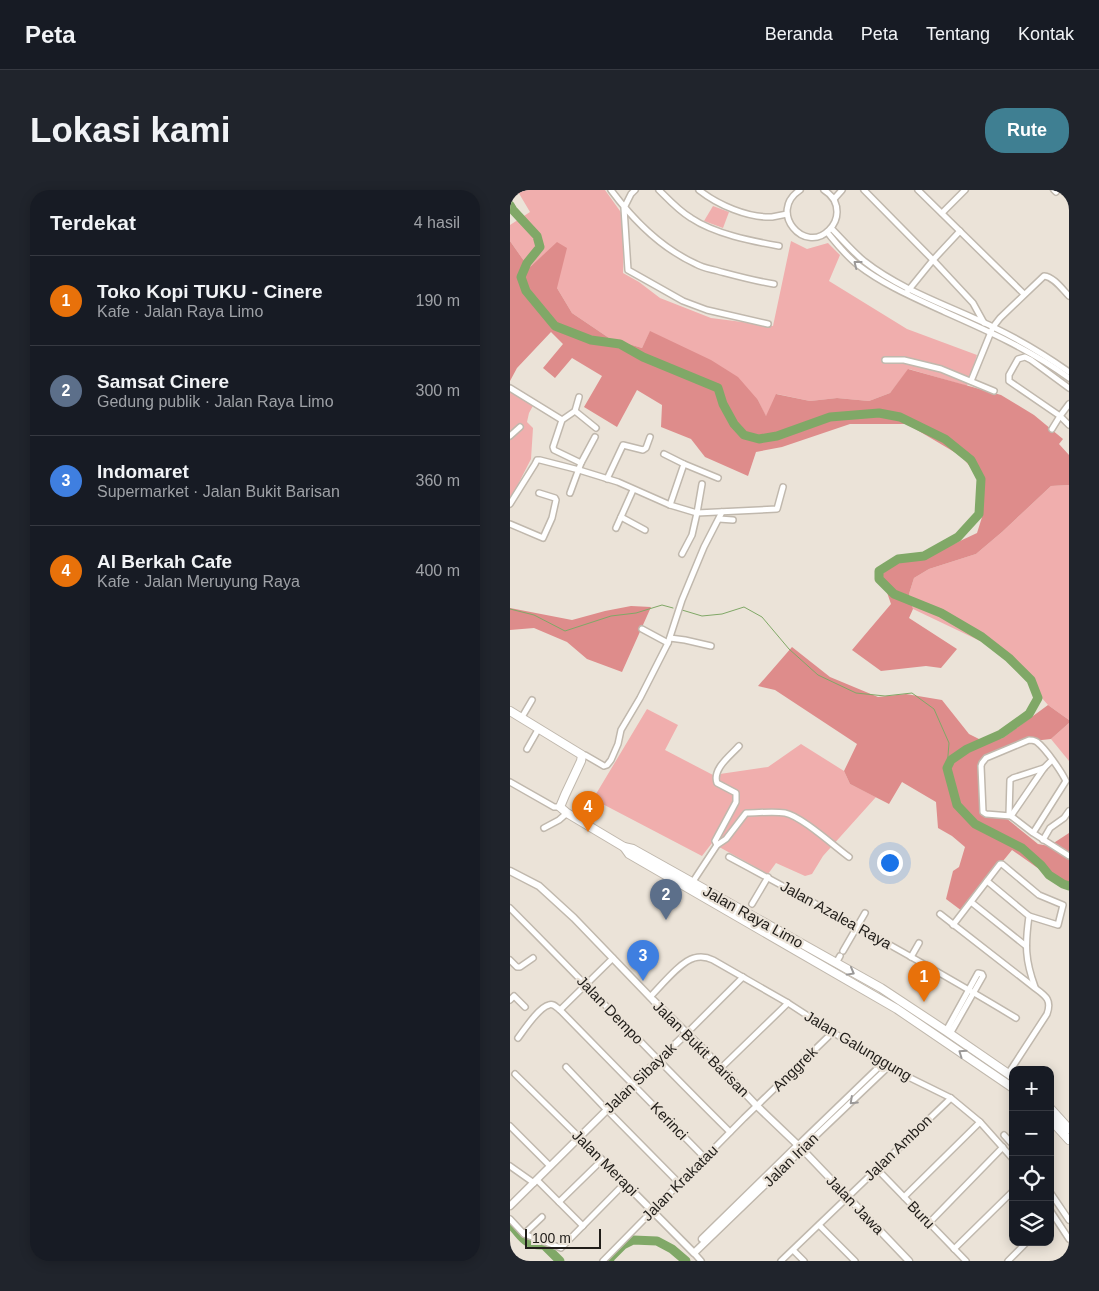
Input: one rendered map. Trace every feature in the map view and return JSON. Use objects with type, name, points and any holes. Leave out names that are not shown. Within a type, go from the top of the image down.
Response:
[{"type":"main road","points":[[510,711],[582,755],[582,761],[560,808],[624,847]]},
{"type":"main road","name":"Jalan Raya Limo","points":[[624,847],[633,849],[692,883],[704,893]]},
{"type":"main road","name":"Jalan Raya Limo","points":[[624,847],[629,854],[704,893],[823,961],[1009,1085]]},
{"type":"main road","name":"Jalan Raya Limo","points":[[823,961],[839,957],[1009,1075]]},
{"type":"main road","points":[[1053,1111],[1069,1130]]},
{"type":"main road","points":[[1054,1123],[1069,1140]]},
{"type":"street","points":[[611,190],[624,208],[649,234],[671,251],[698,265],[749,280],[774,284]]},
{"type":"street","points":[[635,190],[624,208],[628,270],[683,300],[707,310],[768,324]]},
{"type":"street","points":[[659,190],[677,207],[699,222],[751,241],[779,246]]},
{"type":"street","points":[[699,190],[722,204],[754,216],[772,217],[787,214]]},
{"type":"street","points":[[800,190],[790,199],[787,214],[791,226],[796,231],[811,237],[819,236],[829,230],[835,221],[837,206],[826,190]]},
{"type":"street","points":[[834,199],[842,190]]},
{"type":"street","points":[[864,190],[973,303],[984,323]]},
{"type":"street","points":[[918,190],[1024,294]]},
{"type":"street","points":[[942,214],[965,190]]},
{"type":"street","points":[[829,230],[848,256],[874,276],[1044,354],[1069,372]]},
{"type":"street","points":[[907,292],[960,231]]},
{"type":"street","points":[[972,381],[992,330],[1000,318],[1044,276],[1051,278],[1069,296]]},
{"type":"street","points":[[907,292],[984,323],[992,330],[1041,358],[1069,378]]},
{"type":"street","points":[[1069,388],[1025,357],[1018,359],[1009,375],[1009,381],[1060,416],[1069,425]]},
{"type":"street","points":[[885,360],[904,360],[941,368],[994,391]]},
{"type":"street","points":[[510,388],[562,420]]},
{"type":"street","points":[[579,397],[575,412],[562,420],[553,448],[581,463]]},
{"type":"street","points":[[1052,429],[1069,404]]},
{"type":"street","points":[[575,412],[596,428]]},
{"type":"street","points":[[510,436],[520,427]]},
{"type":"street","points":[[570,493],[581,463],[595,437]]},
{"type":"street","points":[[607,479],[623,445],[643,450],[646,448],[650,437]]},
{"type":"street","points":[[664,454],[718,478]]},
{"type":"street","points":[[510,504],[539,460],[618,482],[670,505],[698,513],[777,509],[783,487]]},
{"type":"street","points":[[670,505],[684,464]]},
{"type":"street","points":[[682,554],[692,535],[698,513],[702,484]]},
{"type":"street","points":[[616,528],[634,490]]},
{"type":"street","points":[[510,524],[543,538],[552,518],[556,500],[539,493]]},
{"type":"street","points":[[582,755],[604,766],[607,765],[618,744],[620,730],[640,698],[669,640],[682,600],[722,512]]},
{"type":"street","points":[[621,517],[644,530]]},
{"type":"street","points":[[719,519],[733,520]]},
{"type":"street","points":[[642,629],[669,640],[685,640],[711,646]]},
{"type":"street","points":[[522,717],[532,700]]},
{"type":"street","points":[[527,749],[539,728]]},
{"type":"street","points":[[1033,833],[1066,780],[1038,743],[1030,740],[983,760],[981,766],[984,813],[1010,816],[1033,833],[1043,840],[1069,856]]},
{"type":"street","points":[[717,845],[716,841],[736,802],[736,794],[717,783],[715,778],[718,770],[739,746]]},
{"type":"street","points":[[1010,816],[1044,768],[1052,760]]},
{"type":"street","points":[[1010,816],[1010,780],[1044,768]]},
{"type":"street","points":[[510,782],[560,808]]},
{"type":"street","points":[[1043,840],[1050,828],[1067,820],[1069,811]]},
{"type":"street","points":[[544,828],[567,813]]},
{"type":"street","points":[[692,883],[717,845],[726,839],[746,813],[783,813],[792,815],[849,857]]},
{"type":"street","name":"Jalan Azalea Raya","points":[[729,857],[857,926],[1016,1018]]},
{"type":"street","points":[[953,925],[1000,864],[1003,864],[1039,895],[1063,905],[1058,925],[1029,916],[987,881]]},
{"type":"street","name":"Jalan Bukit Barisan","points":[[510,871],[546,891],[800,1148]]},
{"type":"street","points":[[752,904],[768,877]]},
{"type":"street","points":[[971,902],[1026,946]]},
{"type":"street","name":"Jalan Dempo","points":[[510,908],[730,1132]]},
{"type":"street","points":[[839,957],[865,913]]},
{"type":"street","points":[[940,914],[1048,999],[1049,1009],[1047,1014],[1016,1066]]},
{"type":"street","points":[[1029,916],[1026,946],[1030,970],[1036,988]]},
{"type":"street","points":[[911,957],[919,943]]},
{"type":"street","points":[[510,960],[520,967],[533,958]]},
{"type":"street","points":[[518,1038],[538,1012],[551,1004],[560,1010],[613,958]]},
{"type":"street","name":"Jalan Galunggung","points":[[650,997],[690,959],[708,958],[788,1003],[882,1064],[951,1098],[980,1122],[1010,1156]]},
{"type":"street","name":"Jalan Sibayak","points":[[510,1206],[743,977]]},
{"type":"street","points":[[948,1032],[971,991]]},
{"type":"street","points":[[510,1000],[514,996],[525,1007]]},
{"type":"street","points":[[721,1068],[788,1003]]},
{"type":"street","name":"Kerinci","points":[[560,1010],[705,1158]]},
{"type":"street","name":"Anggrek","points":[[757,1106],[832,1033]]},
{"type":"street","name":"Jalan Irian","points":[[800,1148],[882,1064]]},
{"type":"street","points":[[566,1067],[679,1184]]},
{"type":"street","name":"Jalan Irian","points":[[692,1252],[888,1067]]},
{"type":"street","name":"Jalan Merapi","points":[[515,1074],[692,1252]]},
{"type":"street","name":"Jalan Ambon","points":[[781,1261],[951,1098]]},
{"type":"street","name":"Jalan Krakatau","points":[[603,1261],[757,1106]]},
{"type":"street","points":[[904,1197],[980,1122]]},
{"type":"street","points":[[510,1126],[550,1166]]},
{"type":"street","points":[[1004,1135],[1009,1141]]},
{"type":"street","points":[[929,1223],[1003,1147]]},
{"type":"street","name":"Jalan Jawa","points":[[800,1148],[909,1261]]},
{"type":"street","points":[[559,1202],[602,1160]]},
{"type":"street","points":[[510,1166],[535,1181],[583,1226]]},
{"type":"street","name":"Buru","points":[[877,1169],[966,1261]]},
{"type":"street","points":[[510,1219],[524,1234],[560,1248],[625,1183]]},
{"type":"street","points":[[954,1249],[1009,1195]]},
{"type":"street","points":[[1054,1198],[1069,1220]]},
{"type":"street","points":[[524,1234],[542,1217]]},
{"type":"street","points":[[1054,1220],[1069,1239]]},
{"type":"street","points":[[819,1225],[855,1261]]},
{"type":"street","points":[[1008,1261],[1023,1246]]},
{"type":"street","points":[[793,1250],[804,1261]]},
{"type":"street","points":[[692,1252],[701,1261]]},
{"type":"street","points":[[1066,1261],[1069,1258]]},
{"type":"shaded area","points":[[517,190],[605,190],[625,218],[623,273],[639,282],[660,298],[711,318],[773,326],[791,241],[807,249],[828,243],[840,255],[829,281],[907,329],[977,355],[967,386],[909,369],[890,393],[869,401],[837,398],[810,401],[777,394],[766,417],[758,400],[650,332],[642,348],[609,338],[572,313],[557,288],[557,243],[529,268],[510,241],[510,225],[530,212]]},
{"type":"shaded area","points":[[713,206],[729,212],[723,228],[704,221]]},
{"type":"shaded area","points":[[510,241],[529,268],[557,242],[567,248],[557,288],[572,313],[609,338],[642,348],[650,331],[711,360],[738,377],[758,400],[766,416],[776,394],[810,401],[837,398],[869,401],[890,393],[908,369],[1001,395],[1034,415],[1063,439],[1059,444],[1069,455],[1069,485],[1051,486],[976,554],[929,569],[914,578],[909,594],[913,609],[909,618],[957,649],[941,668],[926,666],[881,671],[852,650],[891,604],[881,575],[901,559],[943,549],[977,533],[983,514],[981,479],[961,456],[907,424],[850,424],[782,447],[756,452],[748,476],[705,457],[691,439],[661,427],[662,405],[637,390],[617,427],[584,407],[602,376],[572,358],[555,378],[543,368],[563,344],[551,332],[517,368],[510,381]]},
{"type":"shaded area","points":[[510,387],[535,402],[527,422],[533,428],[531,459],[510,500]]},
{"type":"shaded area","points":[[1069,485],[1069,720],[1048,705],[1001,651],[913,609],[909,594],[914,578],[929,569],[976,554],[1051,486]]},
{"type":"shaded area","points":[[631,606],[651,607],[622,672],[587,659],[567,642],[534,628],[510,630],[510,608],[572,620]]},
{"type":"shaded area","points":[[792,647],[830,677],[878,697],[906,694],[942,700],[969,734],[983,741],[1003,738],[1048,705],[1069,720],[1069,723],[1051,739],[1033,741],[980,760],[979,807],[981,815],[992,818],[1006,818],[1038,844],[1049,846],[1069,833],[1069,885],[1066,888],[1012,850],[962,911],[946,899],[953,871],[959,867],[965,847],[952,836],[938,828],[936,802],[902,782],[889,804],[850,784],[844,771],[857,744],[775,690],[758,686]]},
{"type":"shaded area","points":[[647,709],[678,725],[665,750],[713,775],[768,767],[801,744],[844,771],[850,784],[876,797],[823,856],[812,874],[805,876],[776,863],[768,874],[712,843],[702,856],[593,799]]},
{"type":"shaded area","points":[[1069,723],[1069,761],[1051,739]]},
{"type":"waterway","points":[[510,205],[537,236],[540,247],[527,263],[521,277],[526,291],[555,326],[591,340],[620,344],[643,357],[718,388],[723,404],[734,424],[744,435],[759,439],[777,436],[830,417],[879,413],[900,417],[945,439],[971,460],[981,479],[979,514],[958,537],[924,556],[898,559],[879,571],[879,579],[894,594],[941,613],[982,637],[1009,658],[1031,680],[1038,698],[1029,714],[1001,734],[967,749],[951,760],[947,768],[957,805],[975,824],[1022,848],[1049,875],[1069,886]]},
{"type":"waterway","points":[[510,609],[534,615],[565,631],[611,616],[636,613],[662,605],[673,608]]},
{"type":"waterway","points":[[682,610],[702,616],[722,614],[744,607],[762,617],[789,649],[818,675],[856,693],[885,696],[912,693],[934,709],[949,743],[947,768]]},
{"type":"waterway","points":[[510,1224],[524,1240],[532,1244],[544,1245],[560,1261]]},
{"type":"waterway","points":[[609,1261],[623,1245],[633,1240],[657,1241],[672,1249],[686,1261]]},
{"type":"place","name":"Al Berkah Cafe","points":[[588,832]]},
{"type":"place","name":"Samsat Cinere","points":[[666,920]]},
{"type":"place","name":"Indomaret","points":[[643,981]]},
{"type":"place","name":"Toko Kopi TUKU - Cinere","points":[[924,1002]]}]
